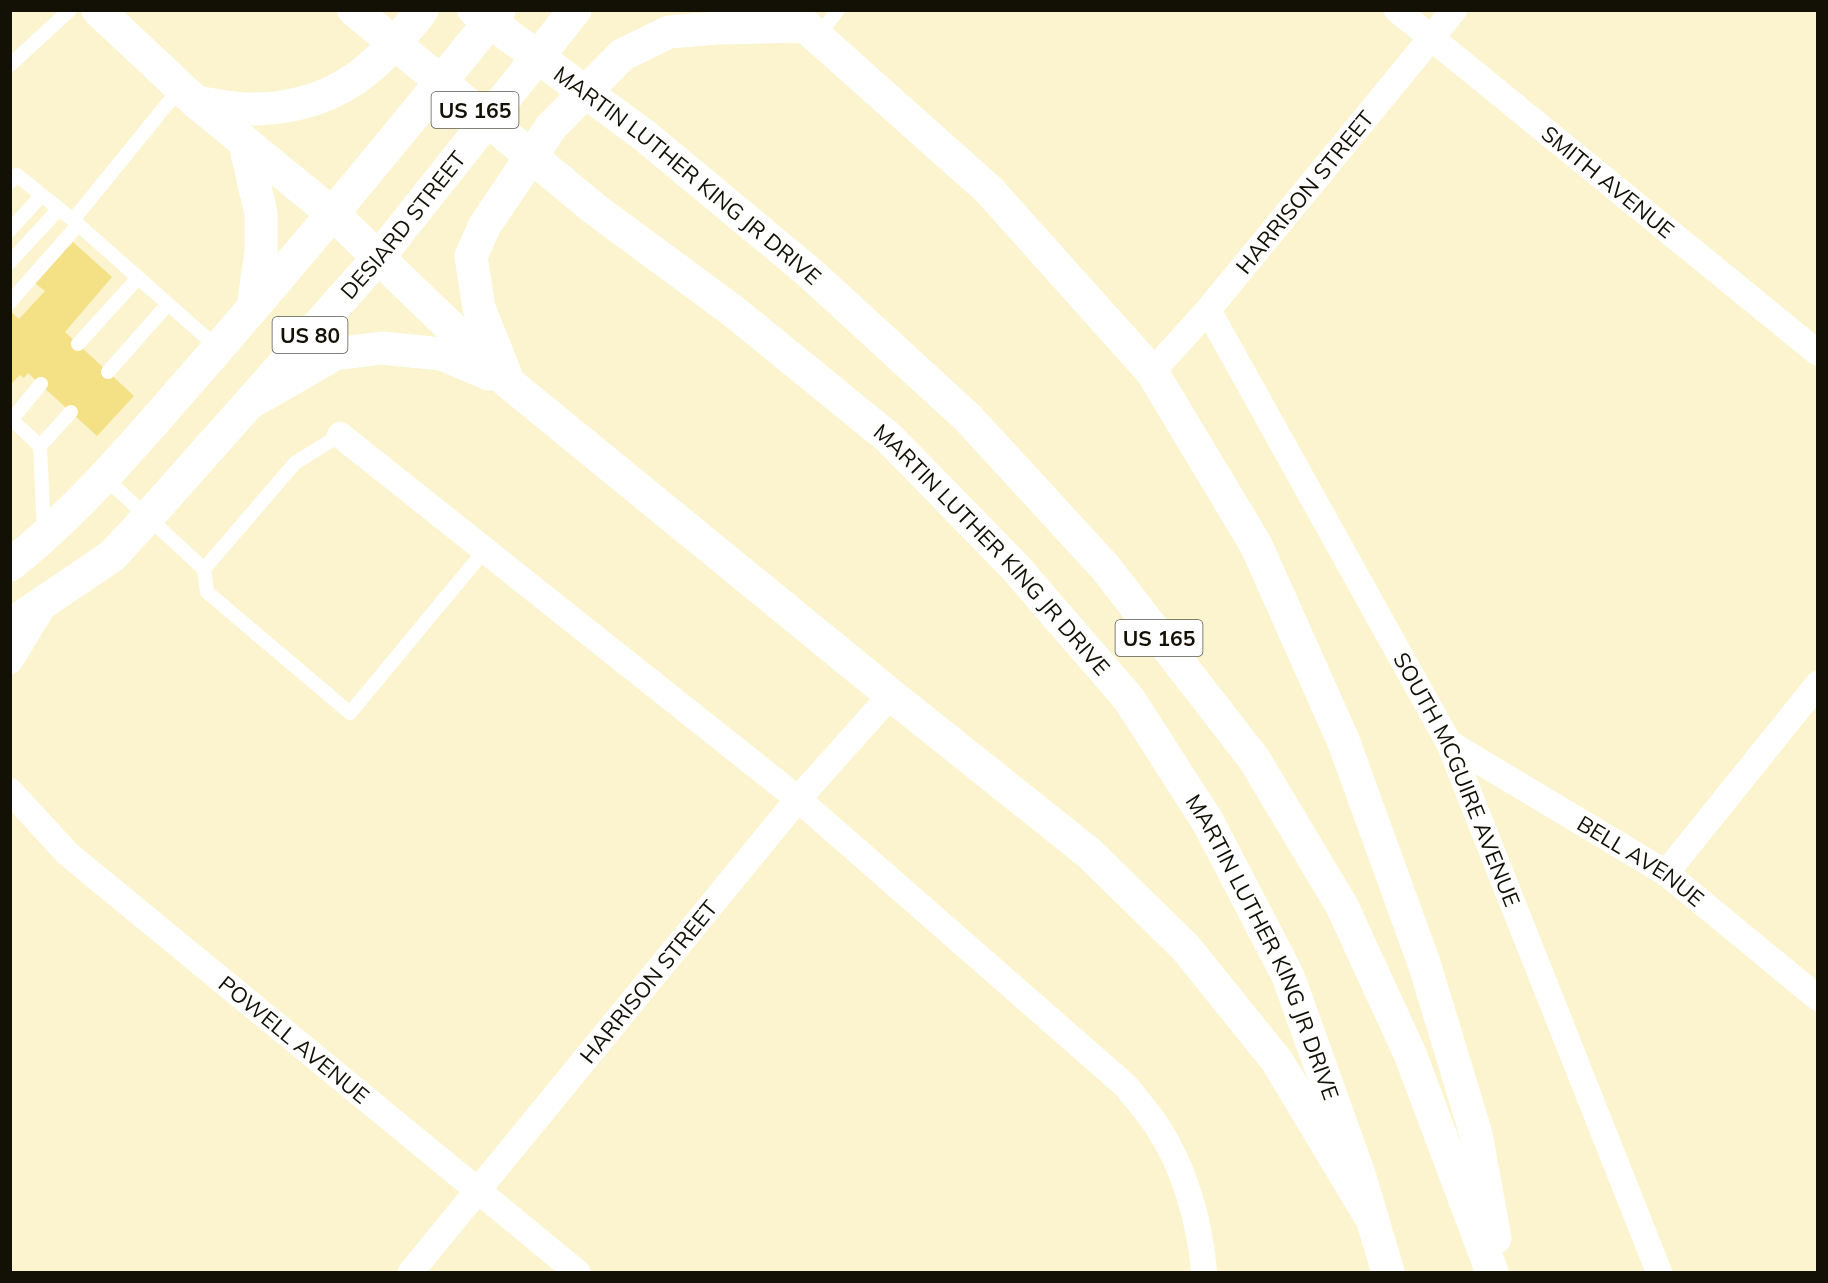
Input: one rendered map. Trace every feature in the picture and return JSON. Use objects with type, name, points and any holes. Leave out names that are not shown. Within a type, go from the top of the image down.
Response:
[{"type":"main road","points":[[98,10],[189,95],[334,215],[509,384],[891,696],[1089,853],[1186,948],[1277,1061],[1372,1221]]},
{"type":"main road","name":"MARTIN LUTHER KING JR DRIVE","points":[[354,10],[596,210],[733,311],[889,438],[1015,567],[1129,699],[1208,822],[1288,976],[1359,1174],[1388,1272]]},
{"type":"main road","points":[[189,95],[255,109],[306,103],[338,92],[365,73],[422,10]]},
{"type":"main road","name":"MARTIN LUTHER KING JR DRIVE","points":[[474,10],[645,136],[810,273],[968,418],[1104,567],[1254,759],[1342,906],[1410,1054],[1492,1272]]},
{"type":"main road","name":"US 80","points":[[24,552],[103,476],[218,348],[334,215],[499,10]]},
{"type":"main road","name":"DESIARD STREET","points":[[10,625],[112,556],[148,517],[378,258],[575,10]]},
{"type":"main road","points":[[509,384],[478,308],[471,256],[485,225],[551,127],[622,55],[669,32],[803,25],[989,190],[1152,372],[1257,545],[1343,740],[1424,963],[1476,1134],[1501,1272]]},
{"type":"main road","points":[[245,143],[261,214],[261,251],[253,308]]},
{"type":"main road","points":[[250,403],[335,354],[381,348],[442,354],[509,384]]},
{"type":"street","name":"SMITH AVENUE","points":[[1397,10],[1818,353]]},
{"type":"street","name":"HARRISON STREET","points":[[1152,372],[1208,310],[1454,10]]},
{"type":"street","name":"SOUTH MCGUIRE AVENUE","points":[[1208,310],[1449,743],[1659,1272]]},
{"type":"street","points":[[340,435],[798,799],[1126,1086],[1158,1127],[1186,1185],[1203,1262]]},
{"type":"street","points":[[10,661],[48,599]]},
{"type":"street","points":[[1666,873],[1818,684]]},
{"type":"street","name":"HARRISON STREET","points":[[411,1272],[798,799],[891,696]]},
{"type":"street","name":"BELL AVENUE","points":[[1449,743],[1666,873],[1818,998]]},
{"type":"street","name":"POWELL AVENUE","points":[[13,792],[68,854],[577,1272]]},
{"type":"lane","points":[[10,65],[70,10]]},
{"type":"lane","points":[[803,25],[838,10]]},
{"type":"lane","points":[[10,302],[189,95]]},
{"type":"lane","points":[[10,182],[17,175],[76,223],[218,348]]},
{"type":"lane","points":[[10,230],[41,196]]},
{"type":"lane","points":[[10,262],[59,209]]},
{"type":"lane","points":[[78,344],[138,278]]},
{"type":"lane","points":[[108,372],[168,304]]},
{"type":"lane","points":[[40,446],[11,418],[41,384]]},
{"type":"lane","points":[[24,552],[40,446],[71,412]]},
{"type":"lane","points":[[204,569],[295,463],[340,435]]},
{"type":"lane","points":[[103,476],[204,569],[207,592],[350,713],[485,550]]},
{"type":"building","points":[[73,242],[112,277],[65,332],[134,396],[97,436],[28,373],[24,378],[20,375],[10,385],[10,311],[19,319],[45,291],[35,283]]}]
